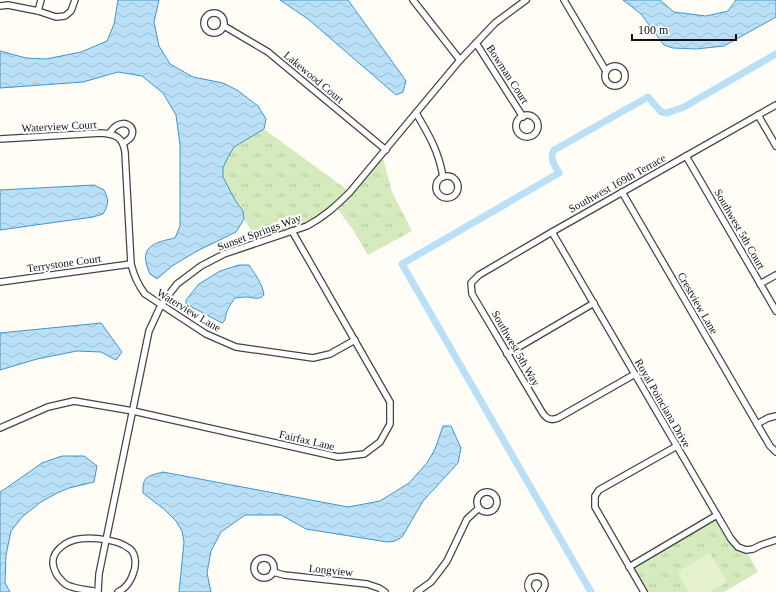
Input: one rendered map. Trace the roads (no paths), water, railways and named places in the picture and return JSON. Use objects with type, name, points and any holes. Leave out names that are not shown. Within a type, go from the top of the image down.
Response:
[{"type":"street","points":[[38,11],[41,0]]},
{"type":"street","points":[[0,6],[8,5],[38,11],[56,17],[65,16],[71,11],[75,0]]},
{"type":"street","points":[[413,0],[460,60]]},
{"type":"street","name":"Sunset Springs Way","points":[[118,592],[124,589],[131,579],[135,569],[135,557],[130,549],[117,542],[106,540],[96,538],[81,538],[68,542],[58,549],[53,559],[54,569],[60,580],[68,586],[98,592],[99,574],[106,540],[133,411],[149,331],[161,306],[177,284],[201,266],[224,254],[306,226],[318,220],[336,207],[386,150],[460,60],[495,23],[526,0]]},
{"type":"street","points":[[564,0],[606,71]]},
{"type":"street","name":"Lakewood Court","points":[[224,26],[268,52],[386,150]]},
{"type":"street","name":"Bowman Court","points":[[476,43],[523,116]]},
{"type":"street","name":"Southwest 169th Terrace","points":[[471,283],[479,275],[552,232],[776,105]]},
{"type":"street","points":[[416,113],[433,142],[441,164],[443,177]]},
{"type":"street","points":[[758,115],[776,146]]},
{"type":"street","points":[[109,134],[117,125],[126,123],[132,130],[132,134],[130,139],[124,144]]},
{"type":"street","name":"Waterview Court","points":[[0,139],[109,134],[118,138],[124,144]]},
{"type":"street","name":"Waterview Lane","points":[[124,144],[131,264],[139,287],[145,294],[161,306],[206,334],[236,346],[313,358],[330,354],[355,340]]},
{"type":"street","name":"Southwest 5th Court","points":[[686,156],[776,311]]},
{"type":"street","name":"Crestview Lane","points":[[622,192],[770,446],[776,452]]},
{"type":"street","name":"Fairfax Lane","points":[[0,428],[48,407],[74,401],[133,411],[338,457],[364,454],[380,442],[390,424],[390,402],[292,231]]},
{"type":"street","name":"Royal Poinciana Drive","points":[[552,232],[731,539],[738,547],[746,550],[753,549],[776,540]]},
{"type":"street","name":"Terrystone Court","points":[[0,282],[131,264]]},
{"type":"street","points":[[760,284],[776,275]]},
{"type":"street","name":"Southwest 5th Way","points":[[471,283],[472,294],[545,417],[550,420],[558,418],[635,374]]},
{"type":"street","points":[[508,354],[594,303]]},
{"type":"street","points":[[757,424],[768,418],[776,416]]},
{"type":"street","points":[[644,592],[595,507],[595,496],[599,490],[677,446]]},
{"type":"street","points":[[417,592],[430,582],[447,561],[467,519],[479,508]]},
{"type":"street","points":[[629,567],[717,516]]},
{"type":"street","name":"Longview","points":[[273,572],[284,575],[367,584],[379,588],[385,592]]},
{"type":"street","points":[[528,591],[528,583],[531,578],[540,577],[545,584],[544,589],[541,592]]},
{"type":"water","points":[[118,0],[159,0],[154,22],[159,46],[170,64],[193,77],[223,83],[237,90],[258,106],[266,119],[264,129],[234,147],[223,168],[223,177],[235,200],[243,211],[244,219],[236,232],[197,251],[172,266],[157,279],[150,274],[148,270],[146,262],[147,251],[154,244],[175,238],[180,226],[180,145],[176,115],[163,93],[142,76],[118,72],[83,82],[0,88],[0,51],[26,58],[46,59],[81,52],[107,41],[114,24]]},
{"type":"water","points":[[280,0],[348,0],[406,81],[403,92],[396,95],[308,19]]},
{"type":"water","points":[[623,0],[660,0],[674,12],[706,16],[728,11],[736,0],[776,0],[776,17],[724,46],[696,49],[673,48],[664,45],[641,14]]},
{"type":"water","points":[[94,185],[104,190],[107,197],[108,202],[103,214],[93,217],[0,230],[0,190]]},
{"type":"water","points":[[239,265],[249,265],[262,287],[264,295],[262,297],[235,298],[228,308],[225,320],[222,323],[186,304],[186,300],[199,284],[220,271]]},
{"type":"water","points":[[101,323],[122,352],[116,360],[101,352],[77,351],[37,359],[0,370],[0,333]]},
{"type":"water","points":[[443,426],[451,426],[461,448],[458,463],[423,501],[402,537],[395,541],[387,542],[306,529],[281,515],[245,515],[221,532],[211,551],[207,573],[211,592],[179,592],[184,542],[182,531],[176,521],[165,510],[143,493],[145,480],[150,476],[163,472],[348,507],[380,501],[409,483],[427,463],[435,449]]},
{"type":"water","points":[[62,456],[84,456],[97,466],[94,482],[69,488],[57,493],[41,502],[22,517],[11,531],[6,555],[5,583],[10,592],[0,592],[0,492],[42,463]]},
{"type":"waterway","points":[[591,592],[402,264],[559,173],[552,159],[554,150],[648,97],[661,112],[667,113],[684,107],[776,54]]}]
